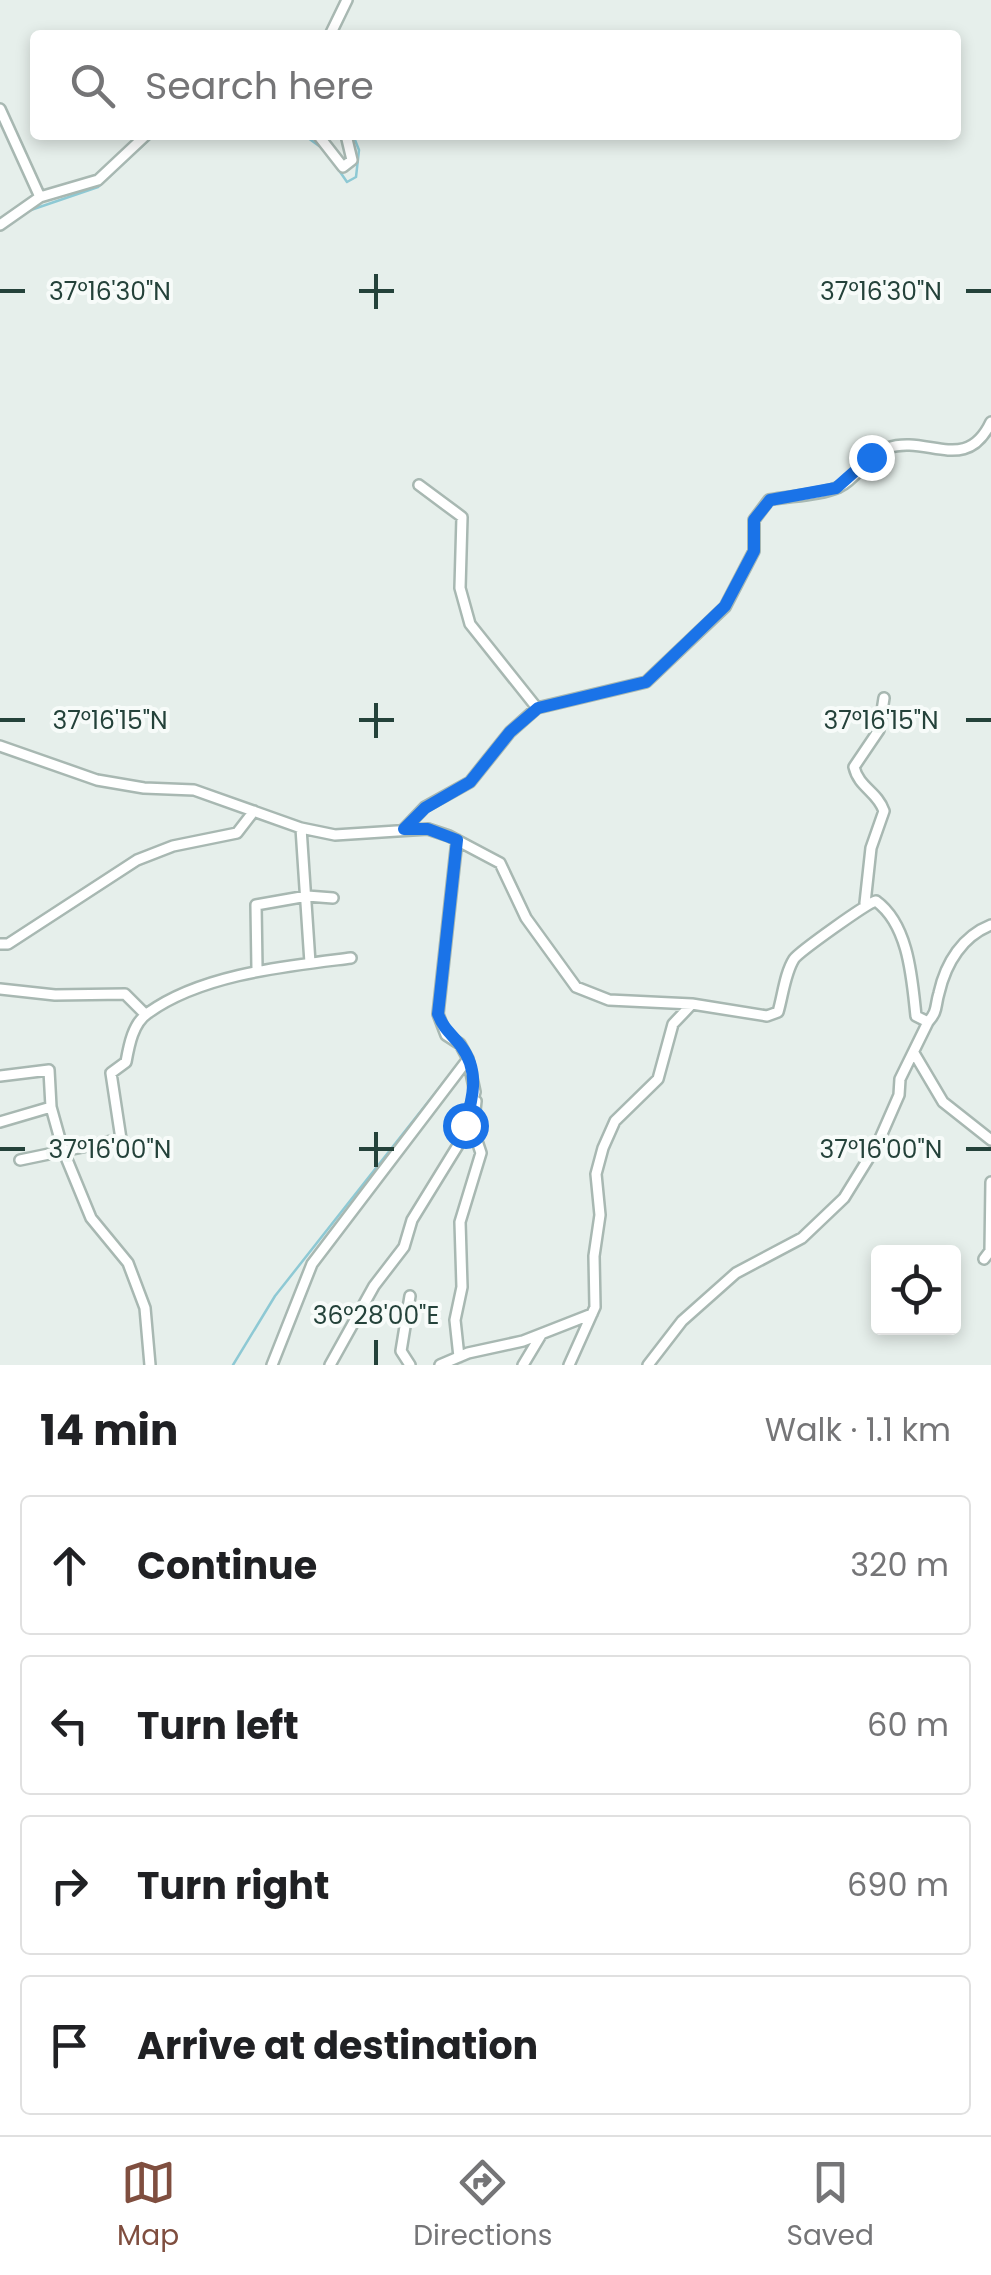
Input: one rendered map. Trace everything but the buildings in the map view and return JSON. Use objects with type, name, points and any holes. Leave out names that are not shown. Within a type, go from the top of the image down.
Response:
[{"type":"street","points":[[332,30],[346,0]]},
{"type":"street","points":[[0,109],[40,198]]},
{"type":"street","points":[[0,225],[40,198],[98,180],[141,140]]},
{"type":"street","points":[[322,140],[343,167],[352,160],[347,140]]},
{"type":"street","points":[[404,829],[425,808],[470,782],[510,732],[538,708],[646,682],[725,606],[754,551],[754,520],[770,500],[836,488],[871,457],[896,446],[956,452],[985,435],[991,422]]},
{"type":"street","points":[[419,485],[462,517],[460,588],[470,624],[538,708]]},
{"type":"street","points":[[865,904],[871,848],[884,811],[876,796],[857,782],[854,767],[879,730],[884,698]]},
{"type":"street","points":[[0,746],[97,780],[144,788],[194,790],[301,828],[360,836],[428,829],[457,840],[500,864],[526,918],[576,987],[609,1000],[692,1004],[767,1016],[778,1012],[792,962],[803,948],[830,935],[865,904],[876,900],[896,927],[911,967],[916,1016],[928,1022]]},
{"type":"street","points":[[0,944],[8,944],[137,860],[237,832],[254,811]]},
{"type":"street","points":[[301,828],[310,963]]},
{"type":"street","points":[[457,840],[438,1014],[446,1035],[460,1044],[468,1059],[475,1092],[473,1129],[481,1153],[460,1222],[462,1287],[454,1320],[459,1357]]},
{"type":"street","points":[[256,970],[256,905],[306,896],[333,898]]},
{"type":"street","points":[[648,1365],[682,1322],[736,1273],[802,1238],[844,1198],[878,1143],[928,1022],[938,1012],[939,992],[960,944],[968,934],[991,924]]},
{"type":"street","points":[[20,1160],[121,1139],[110,1073],[126,1062],[132,1035],[145,1014],[256,970],[352,958]]},
{"type":"street","points":[[0,989],[55,996],[126,994],[145,1014]]},
{"type":"street","points":[[569,1365],[592,1314],[600,1215],[596,1174],[602,1148],[616,1121],[658,1079],[673,1024],[692,1004]]},
{"type":"street","points":[[914,1053],[943,1102],[991,1140]]},
{"type":"street","points":[[272,1365],[312,1264],[468,1059]]},
{"type":"street","points":[[0,1076],[49,1070],[51,1108],[63,1150],[92,1218],[128,1264],[146,1308],[150,1365]]},
{"type":"street","points":[[330,1365],[374,1286],[404,1247],[412,1220],[460,1142],[475,1092]]},
{"type":"street","points":[[0,1122],[51,1108]]},
{"type":"street","points":[[984,1259],[990,1251],[991,1182]]},
{"type":"street","points":[[410,1296],[402,1351],[410,1365]]},
{"type":"street","points":[[440,1365],[592,1314]]},
{"type":"street","points":[[523,1365],[542,1333]]},
{"type":"waterway","points":[[25,212],[98,187],[149,140]]},
{"type":"waterway","points":[[311,140],[326,151]]},
{"type":"waterway","points":[[336,166],[347,182],[356,177],[359,150],[355,140]]},
{"type":"waterway","points":[[233,1365],[275,1296],[458,1064]]},
{"type":"route","points":[[465,1125],[475,1092],[472,1073],[460,1044],[446,1035],[438,1014],[457,840],[428,829],[404,829],[425,808],[470,782],[510,732],[538,708],[614,688],[636,688],[646,682],[725,606],[754,551],[754,520],[770,500],[836,488],[871,457]]}]
